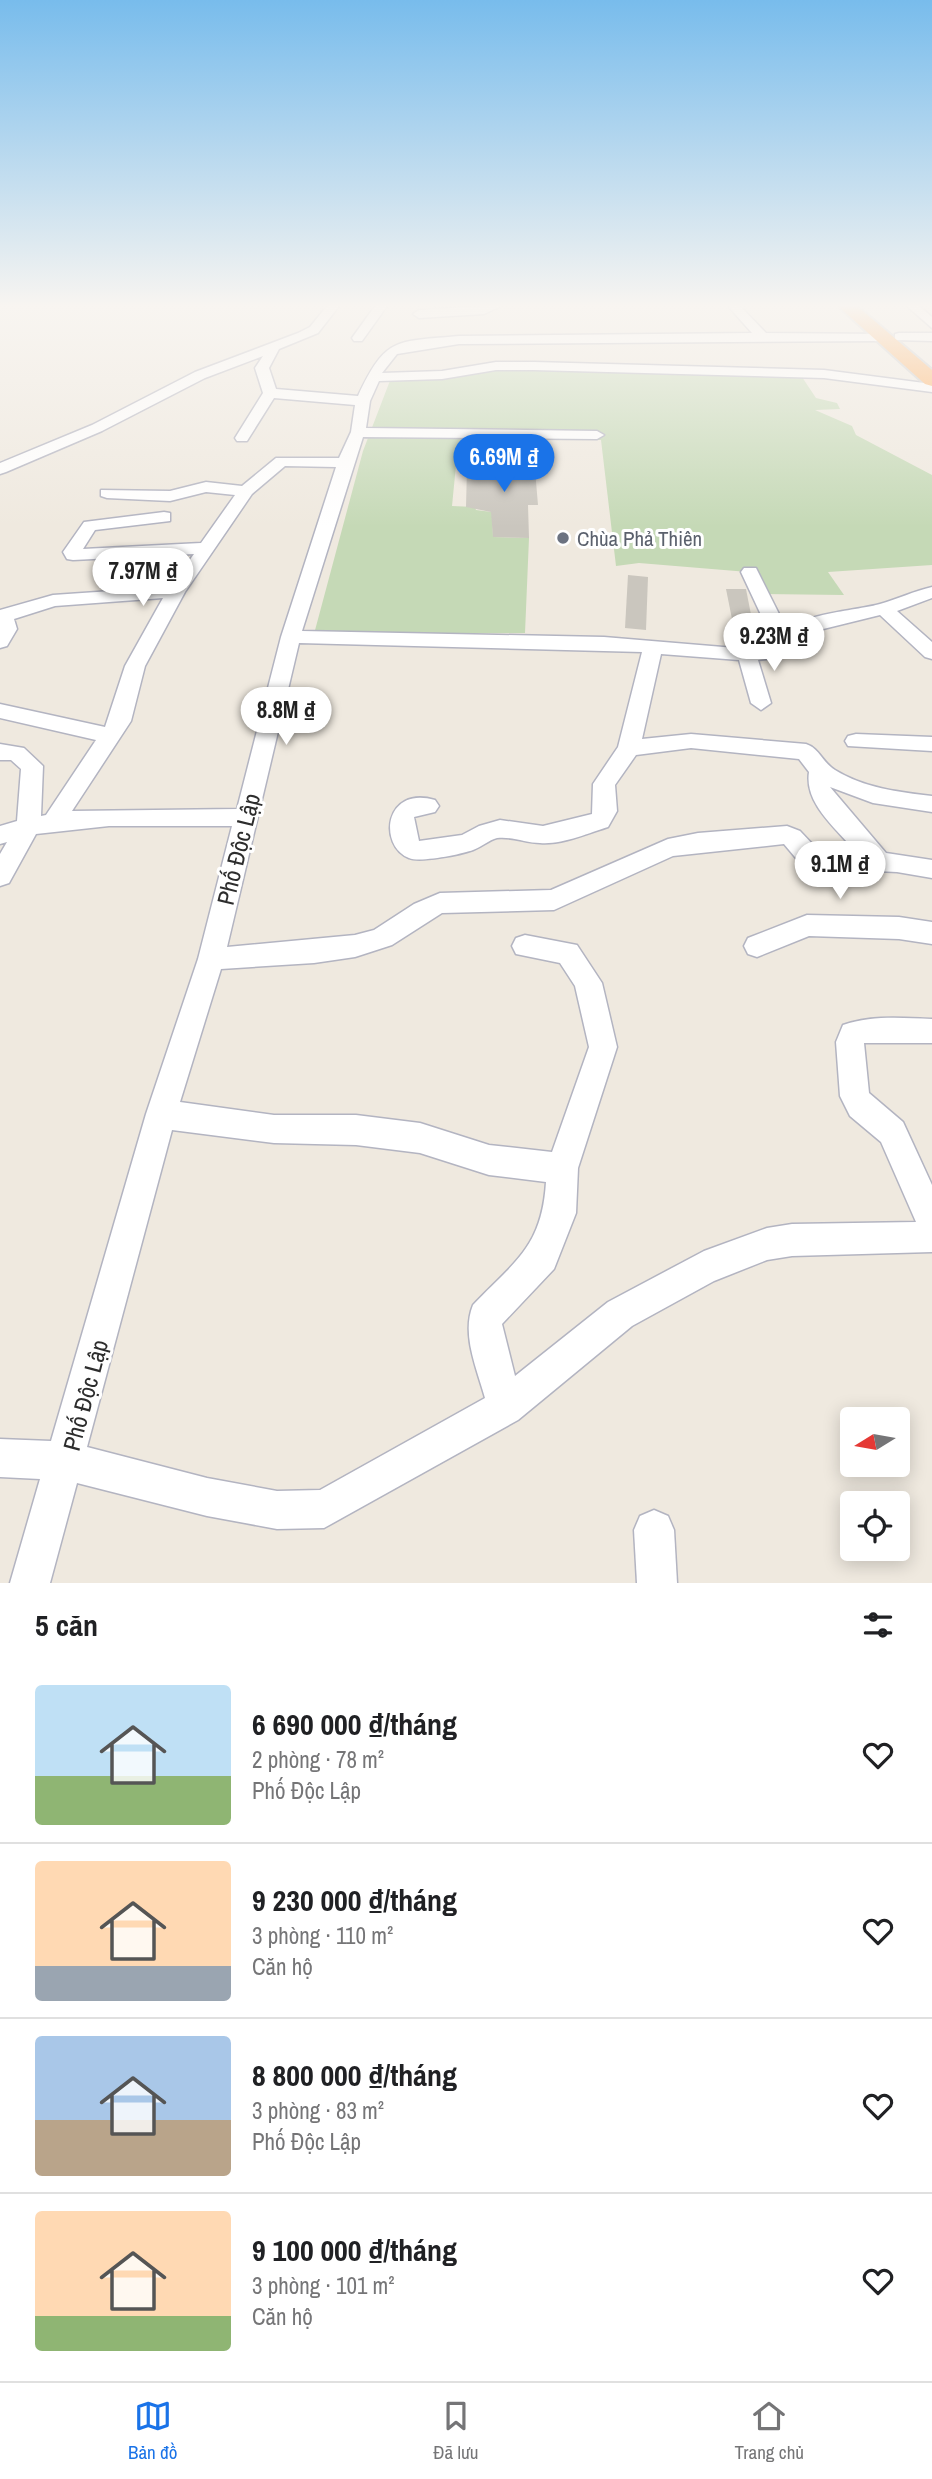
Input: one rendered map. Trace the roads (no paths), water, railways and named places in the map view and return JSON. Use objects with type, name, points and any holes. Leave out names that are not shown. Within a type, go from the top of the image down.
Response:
[{"type":"street","points":[[0,469],[97,428],[189,380]]},
{"type":"street","points":[[242,438],[270,393],[266,380]]},
{"type":"street","name":"Phố Độc Lập","points":[[30,1583],[161,1114],[212,959],[291,636],[345,463],[358,432],[347,399],[371,380]]},
{"type":"street","points":[[869,380],[932,388]]},
{"type":"street","points":[[270,393],[347,399]]},
{"type":"street","points":[[358,432],[494,436],[597,435]]},
{"type":"street","points":[[62,821],[120,722],[139,655],[176,592],[246,491],[275,463],[297,460],[345,463]]},
{"type":"street","points":[[107,493],[170,496],[206,487],[246,491]]},
{"type":"street","points":[[170,496],[162,522],[90,526],[72,552],[73,555],[207,548]]},
{"type":"street","points":[[750,572],[788,652]]},
{"type":"street","points":[[0,642],[7,629],[2,616],[53,601],[83,596],[176,592]]},
{"type":"street","points":[[291,636],[604,643],[747,655],[788,652],[795,644],[798,630],[812,624],[884,609],[932,592]]},
{"type":"street","points":[[884,609],[932,653]]},
{"type":"street","points":[[428,806],[409,809],[402,814],[406,844],[415,850],[435,850],[467,843],[487,832],[500,830],[542,835],[600,821],[605,811],[604,784],[629,748],[653,648]]},
{"type":"street","points":[[747,655],[761,703]]},
{"type":"street","points":[[0,711],[111,737]]},
{"type":"street","points":[[629,748],[691,741],[793,749],[806,752],[820,771],[836,782],[863,793],[932,804]]},
{"type":"street","points":[[856,741],[932,744]]},
{"type":"street","points":[[0,752],[16,753],[32,766],[33,790],[28,827],[0,876]]},
{"type":"street","points":[[820,771],[818,785],[821,794],[881,864]]},
{"type":"street","points":[[0,835],[62,821],[246,817]]},
{"type":"street","points":[[212,959],[322,950],[374,941],[394,933],[427,907],[440,903],[554,900],[668,848],[698,842],[787,835],[798,840],[806,854],[813,859],[932,869]]},
{"type":"street","points":[[757,946],[807,925],[899,928],[932,933]]},
{"type":"street","points":[[505,1406],[484,1329],[485,1317],[542,1257],[560,1213],[562,1168],[603,1046],[587,983],[568,953],[525,946]]},
{"type":"street","points":[[932,1031],[867,1030],[853,1034],[850,1042],[855,1096],[891,1132],[932,1222]]},
{"type":"street","points":[[161,1114],[274,1129],[356,1130],[420,1138],[489,1160],[562,1168]]},
{"type":"street","points":[[0,1458],[66,1461],[207,1497],[277,1510],[324,1509],[505,1406],[620,1314],[704,1268],[767,1244],[792,1240],[932,1236]]},
{"type":"street","points":[[654,1530],[657,1583]]},
{"type":"place","name":"Chùa Phả Thiên","points":[[563,538]]}]
